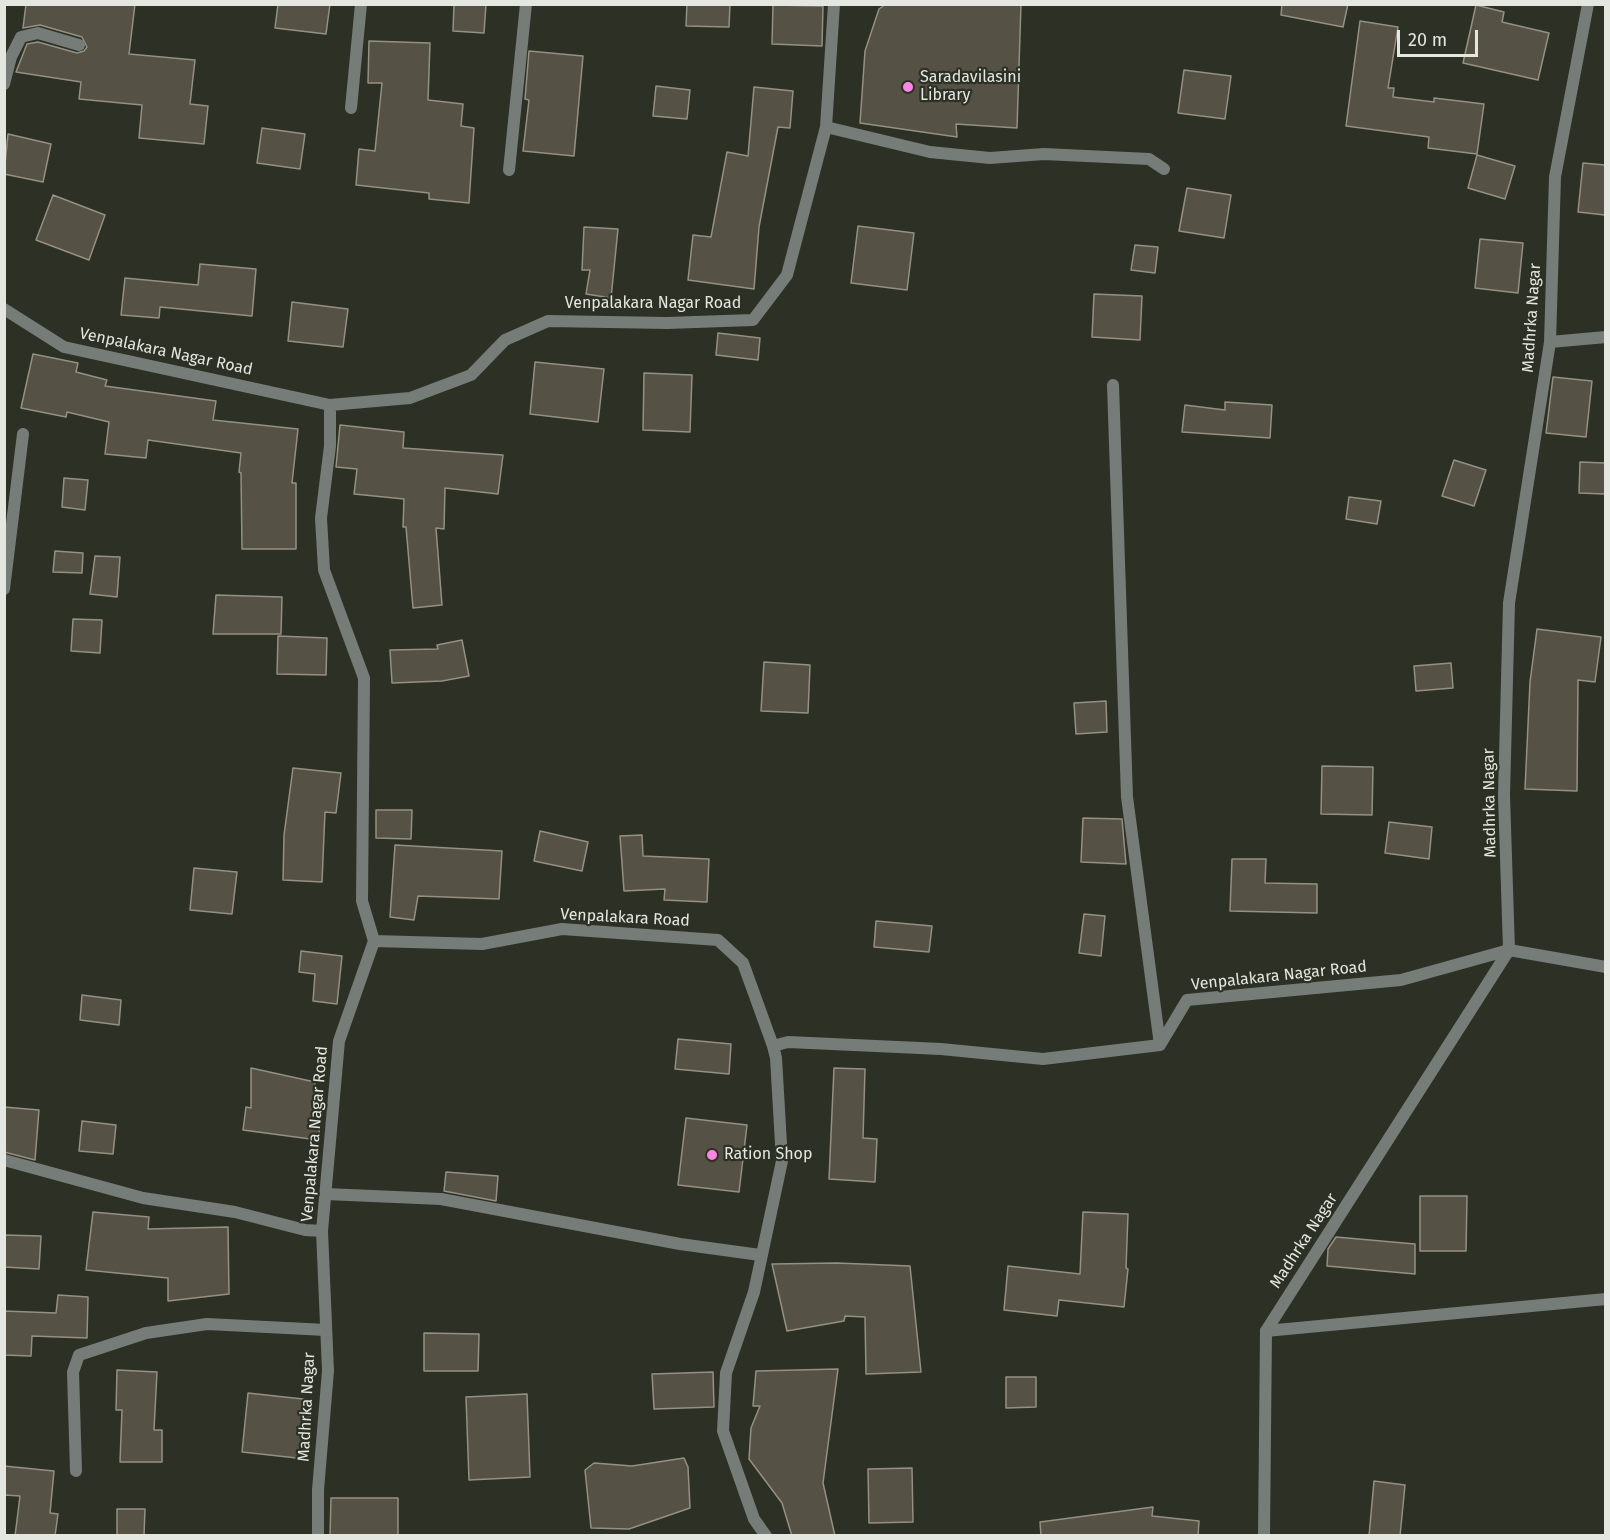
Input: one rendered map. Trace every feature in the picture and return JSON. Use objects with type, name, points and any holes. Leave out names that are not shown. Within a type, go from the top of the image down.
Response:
[{"type":"street","points":[[351,108],[361,4]]},
{"type":"street","points":[[509,170],[526,4]]},
{"type":"street","points":[[834,4],[826,127],[930,152],[990,158],[1044,154],[1149,159],[1164,169]]},
{"type":"street","name":"Madhrka Nagar","points":[[1266,1331],[1509,950],[1504,795],[1509,603],[1550,342],[1556,177],[1588,4]]},
{"type":"street","points":[[4,84],[11,57],[21,37],[38,33],[79,45]]},
{"type":"street","name":"Venpalakara Nagar Road","points":[[4,309],[64,347],[330,405],[410,398],[471,375],[505,340],[548,321],[668,323],[753,320],[787,275],[826,127]]},
{"type":"street","points":[[1550,342],[1605,337]]},
{"type":"street","points":[[774,1052],[788,1042],[941,1049],[1043,1059],[1160,1045],[1127,797],[1113,385]]},
{"type":"street","points":[[330,405],[330,446],[321,518],[324,570],[364,678],[362,901],[374,941]]},
{"type":"street","points":[[4,589],[23,434]]},
{"type":"street","name":"Venpalakara Road","points":[[374,941],[482,944],[562,929],[718,940],[743,963],[774,1052],[782,1161],[754,1292],[726,1373],[723,1431],[754,1519],[766,1536]]},
{"type":"street","name":"Venpalakara Nagar Road","points":[[4,1160],[143,1198],[235,1212],[305,1230],[322,1231],[339,1041],[374,941]]},
{"type":"street","name":"Venpalakara Nagar Road","points":[[1160,1045],[1187,1000],[1401,980],[1509,950],[1605,967]]},
{"type":"street","points":[[326,1194],[441,1199],[680,1244],[760,1256]]},
{"type":"street","name":"Madhrka Nagar","points":[[318,1536],[319,1487],[328,1371],[322,1231]]},
{"type":"street","points":[[1264,1536],[1266,1331],[1605,1299]]},
{"type":"street","name":"Madhrka Nagar","points":[[76,1471],[73,1372],[80,1355],[146,1334],[207,1323],[326,1330]]},
{"type":"building","points":[[26,4],[135,4],[129,54],[195,60],[190,104],[208,106],[204,144],[139,138],[142,105],[79,99],[81,82],[16,72],[27,44],[38,42],[77,53],[84,51],[87,47],[82,37],[40,25],[23,28]]},
{"type":"building","points":[[278,4],[330,4],[326,34],[275,28]]},
{"type":"building","points":[[454,4],[486,4],[484,33],[453,31]]},
{"type":"building","points":[[687,4],[730,4],[729,27],[686,26]]},
{"type":"building","name":"Saradavilasini Library","points":[[886,4],[1021,4],[1017,128],[956,124],[957,137],[860,123],[865,51],[879,9]]},
{"type":"building","points":[[1282,4],[1348,4],[1343,27],[1281,15]]},
{"type":"building","points":[[773,5],[823,6],[822,46],[772,44]]},
{"type":"building","points":[[1476,5],[1504,12],[1502,22],[1549,33],[1538,80],[1463,63]]},
{"type":"building","points":[[1360,21],[1398,27],[1388,88],[1394,88],[1393,97],[1434,102],[1434,98],[1484,104],[1477,154],[1428,148],[1429,137],[1346,126]]},
{"type":"building","points":[[369,41],[430,43],[428,100],[463,104],[461,126],[474,128],[469,203],[429,199],[429,193],[356,185],[359,149],[375,151],[382,83],[368,83]]},
{"type":"building","points":[[529,51],[583,56],[574,156],[523,151],[529,100],[525,99]]},
{"type":"building","points":[[1184,70],[1231,76],[1225,119],[1178,113]]},
{"type":"building","points":[[656,86],[690,90],[687,119],[653,116]]},
{"type":"building","points":[[754,87],[793,91],[790,128],[778,127],[759,227],[754,289],[688,280],[693,235],[711,237],[727,152],[748,156]]},
{"type":"building","points":[[262,128],[305,134],[300,169],[257,163]]},
{"type":"building","points":[[8,134],[51,144],[43,182],[4,174]]},
{"type":"building","points":[[1477,155],[1515,166],[1505,199],[1468,188]]},
{"type":"building","points":[[1583,163],[1605,165],[1605,215],[1578,212]]},
{"type":"building","points":[[1187,188],[1231,195],[1224,238],[1179,231]]},
{"type":"building","points":[[53,195],[105,215],[89,260],[36,240]]},
{"type":"building","points":[[858,226],[914,233],[907,290],[851,283]]},
{"type":"building","points":[[584,227],[618,229],[611,298],[586,294],[590,270],[582,270]]},
{"type":"building","points":[[1480,239],[1523,243],[1518,293],[1475,288]]},
{"type":"building","points":[[1135,245],[1158,247],[1155,273],[1131,270]]},
{"type":"building","points":[[200,264],[256,269],[252,316],[160,307],[159,318],[121,315],[125,278],[198,285]]},
{"type":"building","points":[[1094,294],[1142,296],[1140,340],[1092,337]]},
{"type":"building","points":[[292,302],[348,309],[343,347],[288,341]]},
{"type":"building","points":[[718,333],[760,338],[758,360],[716,355]]},
{"type":"building","points":[[33,354],[78,363],[76,372],[107,380],[105,386],[216,401],[213,420],[298,429],[292,483],[296,483],[296,549],[242,549],[241,473],[239,472],[241,453],[148,440],[146,458],[105,454],[109,422],[67,412],[66,417],[21,408]]},
{"type":"building","points":[[535,362],[604,369],[598,422],[530,414]]},
{"type":"building","points":[[644,373],[692,375],[690,432],[643,430]]},
{"type":"building","points":[[1553,377],[1592,381],[1586,437],[1546,433]]},
{"type":"building","points":[[1225,402],[1272,405],[1270,438],[1182,432],[1185,405],[1225,410]]},
{"type":"building","points":[[340,425],[404,432],[403,448],[503,455],[498,494],[445,488],[444,529],[436,528],[442,605],[413,608],[406,527],[403,527],[404,499],[354,494],[357,469],[336,467]]},
{"type":"building","points":[[1454,460],[1486,470],[1474,506],[1442,496]]},
{"type":"building","points":[[1580,462],[1605,463],[1605,494],[1579,493]]},
{"type":"building","points":[[64,478],[88,480],[85,510],[62,507]]},
{"type":"building","points":[[1349,497],[1381,501],[1377,524],[1346,519]]},
{"type":"building","points":[[55,551],[83,553],[82,573],[53,572]]},
{"type":"building","points":[[95,556],[120,557],[117,597],[90,594]]},
{"type":"building","points":[[216,595],[282,597],[281,634],[213,634]]},
{"type":"building","points":[[73,619],[102,620],[100,653],[71,651]]},
{"type":"building","points":[[1537,629],[1601,637],[1595,682],[1578,680],[1577,791],[1525,789],[1530,682]]},
{"type":"building","points":[[278,636],[327,638],[326,675],[277,674]]},
{"type":"building","points":[[462,640],[469,676],[442,681],[392,683],[390,650],[438,649],[437,645]]},
{"type":"building","points":[[764,662],[810,665],[808,713],[761,711]]},
{"type":"building","points":[[1451,663],[1453,688],[1416,691],[1414,666]]},
{"type":"building","points":[[1106,701],[1107,732],[1076,734],[1074,703]]},
{"type":"building","points":[[1322,766],[1373,767],[1372,815],[1321,814]]},
{"type":"building","points":[[293,768],[341,773],[336,813],[325,812],[322,882],[283,880],[284,835]]},
{"type":"building","points":[[376,810],[412,810],[411,839],[376,838]]},
{"type":"building","points":[[1083,818],[1122,819],[1126,864],[1081,862]]},
{"type":"building","points":[[1389,822],[1432,827],[1429,859],[1385,853]]},
{"type":"building","points":[[540,831],[588,842],[582,871],[534,861]]},
{"type":"building","points":[[642,835],[643,856],[709,859],[707,902],[664,900],[665,889],[624,891],[620,836]]},
{"type":"building","points":[[395,845],[502,851],[499,899],[418,896],[414,920],[390,917]]},
{"type":"building","points":[[1232,859],[1266,859],[1265,883],[1317,884],[1317,913],[1230,911]]},
{"type":"building","points":[[194,868],[237,872],[232,914],[190,910]]},
{"type":"building","points":[[1084,914],[1105,916],[1101,956],[1079,953]]},
{"type":"building","points":[[876,921],[932,926],[929,952],[874,947]]},
{"type":"building","points":[[301,951],[342,956],[337,1004],[313,1001],[315,974],[299,972]]},
{"type":"building","points":[[82,995],[121,1000],[119,1025],[80,1020]]},
{"type":"building","points":[[678,1039],[731,1044],[729,1074],[675,1069]]},
{"type":"building","points":[[251,1068],[315,1082],[313,1116],[321,1117],[318,1140],[243,1130],[246,1107],[251,1108]]},
{"type":"building","points":[[834,1068],[865,1069],[863,1138],[877,1139],[875,1182],[829,1179]]},
{"type":"building","points":[[4,1107],[39,1110],[35,1160],[4,1152]]},
{"type":"building","name":"Ration Shop","points":[[686,1118],[747,1125],[739,1192],[678,1185]]},
{"type":"building","points":[[82,1121],[116,1125],[113,1154],[79,1151]]},
{"type":"building","points":[[446,1172],[498,1176],[496,1201],[444,1191]]},
{"type":"building","points":[[1420,1196],[1467,1196],[1466,1251],[1420,1251]]},
{"type":"building","points":[[93,1212],[149,1217],[148,1229],[228,1227],[229,1294],[168,1301],[168,1278],[86,1270]]},
{"type":"building","points":[[1083,1212],[1128,1214],[1126,1268],[1128,1269],[1124,1307],[1059,1300],[1057,1316],[1004,1310],[1008,1266],[1080,1274]]},
{"type":"building","points":[[4,1235],[41,1236],[39,1269],[4,1267]]},
{"type":"building","points":[[1336,1237],[1415,1244],[1415,1274],[1327,1266],[1328,1249]]},
{"type":"building","points":[[837,1263],[910,1266],[921,1372],[866,1374],[865,1317],[845,1316],[844,1321],[787,1331],[772,1264]]},
{"type":"building","points":[[58,1295],[88,1297],[87,1338],[32,1336],[31,1356],[4,1355],[4,1311],[56,1313]]},
{"type":"building","points":[[424,1333],[479,1334],[478,1371],[424,1371]]},
{"type":"building","points":[[838,1369],[823,1483],[835,1536],[792,1536],[782,1503],[749,1459],[751,1428],[760,1406],[753,1406],[756,1371]]},
{"type":"building","points":[[117,1370],[157,1372],[154,1430],[162,1430],[162,1462],[120,1462],[122,1410],[116,1410]]},
{"type":"building","points":[[713,1372],[714,1407],[654,1409],[652,1374]]},
{"type":"building","points":[[1006,1377],[1036,1377],[1036,1407],[1006,1408]]},
{"type":"building","points":[[248,1393],[312,1400],[306,1459],[242,1452]]},
{"type":"building","points":[[527,1394],[530,1477],[469,1480],[466,1397]]},
{"type":"building","points":[[684,1458],[688,1467],[690,1508],[629,1529],[591,1528],[585,1470],[594,1463],[632,1466]]},
{"type":"building","points":[[4,1466],[54,1471],[50,1513],[58,1514],[55,1536],[15,1536],[20,1496],[4,1495]]},
{"type":"building","points":[[912,1468],[913,1522],[869,1523],[868,1469]]},
{"type":"building","points":[[1374,1481],[1405,1485],[1400,1536],[1369,1536]]},
{"type":"building","points":[[331,1498],[398,1498],[398,1536],[330,1536]]},
{"type":"building","points":[[1153,1507],[1152,1516],[1199,1521],[1198,1536],[1041,1536],[1040,1522]]},
{"type":"building","points":[[117,1509],[145,1509],[144,1536],[117,1536]]},
{"type":"place","name":"Saradavilasini Library","points":[[908,87]]},
{"type":"place","name":"Ration Shop","points":[[712,1155]]}]
